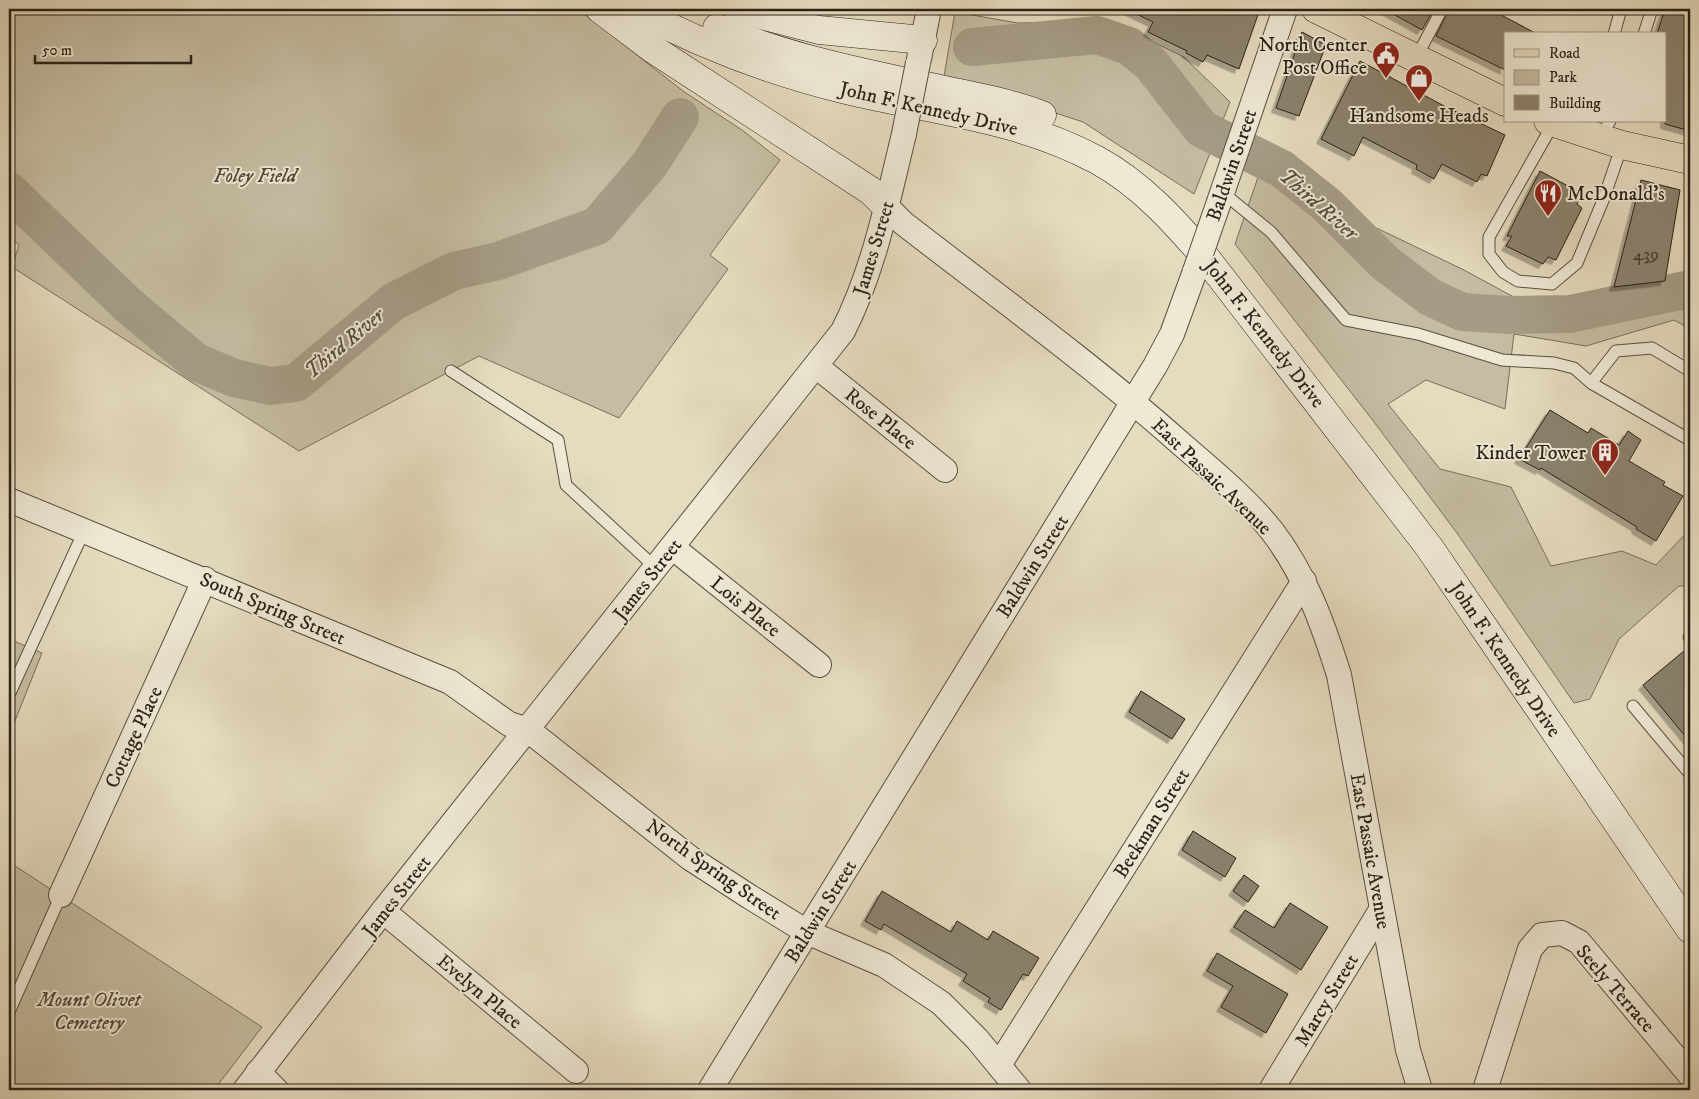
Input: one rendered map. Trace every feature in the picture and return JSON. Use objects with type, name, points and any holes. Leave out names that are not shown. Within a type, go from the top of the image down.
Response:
[{"type":"main road","points":[[600,9],[653,49],[871,191],[886,206]]},
{"type":"main road","name":"John F. Kennedy Drive","points":[[634,9],[669,28],[790,75],[848,90],[1021,128],[1060,142],[1099,161],[1140,189],[1171,218],[1206,258],[1429,546],[1690,929]]},
{"type":"main road","name":"John F. Kennedy Drive","points":[[673,9],[735,36],[796,56],[1027,110],[1068,125],[1108,144],[1152,174],[1184,204],[1220,246],[1396,471],[1450,544],[1690,896]]},
{"type":"main road","points":[[737,9],[819,30],[921,51]]},
{"type":"main road","points":[[1316,9],[1504,102]]},
{"type":"main road","points":[[1550,123],[1607,132],[1690,160]]},
{"type":"street","name":"James Street","points":[[252,1081],[383,911],[843,331],[856,306],[886,206],[904,134],[929,9]]},
{"type":"street","name":"Baldwin Street","points":[[710,1090],[1133,402],[1172,334],[1285,9]]},
{"type":"street","name":"East Passaic Avenue","points":[[886,206],[903,223],[1133,402],[1231,488],[1266,525],[1304,581],[1324,627],[1339,675],[1408,1050],[1420,1090]]},
{"type":"street","name":"Rose Place","points":[[816,366],[945,470]]},
{"type":"street","name":"South Spring Street","points":[[9,500],[205,579],[450,682],[509,724],[528,730]]},
{"type":"street","name":"Lois Place","points":[[672,547],[820,665]]},
{"type":"street","name":"Cottage Place","points":[[61,895],[205,579]]},
{"type":"street","name":"Beekman Street","points":[[999,1065],[1304,581]]},
{"type":"street","name":"North Spring Street","points":[[528,730],[690,858],[808,932],[884,965],[941,1003],[977,1039],[1019,1090]]},
{"type":"street","name":"Marcy Street","points":[[1271,1090],[1381,910]]},
{"type":"street","name":"Evelyn Place","points":[[383,911],[576,1071]]},
{"type":"street","name":"Seely Terrace","points":[[1484,1090],[1530,949],[1542,935],[1562,933],[1580,942],[1690,1075]]},
{"type":"street","points":[[252,1081],[276,1090]]},
{"type":"lane","points":[[1416,58],[1442,9]]},
{"type":"lane","points":[[1645,32],[1652,9]]},
{"type":"lane","points":[[1614,32],[1617,10]]},
{"type":"lane","points":[[1550,123],[1489,237],[1489,254],[1503,272],[1518,281],[1552,284],[1577,263],[1604,198],[1607,132]]},
{"type":"lane","points":[[1223,188],[1271,232],[1346,320],[1418,334],[1502,360],[1554,363],[1574,368],[1591,383],[1690,440]]},
{"type":"lane","points":[[1591,383],[1616,351],[1652,348],[1690,371]]},
{"type":"lane","points":[[451,371],[558,440],[566,485],[656,568]]},
{"type":"lane","points":[[9,695],[84,531]]},
{"type":"lane","points":[[1633,706],[1690,774]]},
{"type":"lane","points":[[9,1012],[61,895]]},
{"type":"green space","name":"Foley Field","points":[[9,9],[578,9],[683,91],[742,130],[780,160],[710,255],[728,269],[619,418],[479,356],[299,451],[12,267],[19,245],[9,237]]},
{"type":"green space","points":[[955,12],[1018,23],[1110,21],[1184,57],[1230,102],[1194,194],[1083,122],[944,76]]},
{"type":"green space","points":[[1267,151],[1366,223],[1464,270],[1523,302],[1690,284],[1690,329],[1674,320],[1586,346],[1514,334],[1505,409],[1426,380],[1388,404],[1440,469],[1511,487],[1551,566],[1622,551],[1656,565],[1690,529],[1690,586],[1679,586],[1619,639],[1590,699],[1574,703],[1457,533],[1371,418],[1235,244]]},
{"type":"green space","points":[[9,639],[42,653],[9,736]]},
{"type":"green space","name":"Mount Olivet Cemetery","points":[[9,862],[262,1027],[214,1090],[9,1090]]},
{"type":"building","points":[[1126,9],[1260,9],[1239,69],[1207,55],[1203,62],[1186,53],[1187,51],[1148,32],[1153,22]]},
{"type":"building","points":[[1384,9],[1434,9],[1422,30]]},
{"type":"building","points":[[1449,9],[1490,9],[1533,32],[1504,32],[1504,70],[1436,36]]},
{"type":"building","points":[[1665,9],[1690,9],[1690,131],[1665,124],[1666,32],[1658,32]]},
{"type":"building","points":[[1302,32],[1326,45],[1299,116],[1276,108]]},
{"type":"building","points":[[1360,61],[1446,107],[1505,135],[1487,176],[1481,174],[1477,182],[1442,164],[1434,179],[1416,169],[1417,165],[1363,137],[1354,156],[1321,139]]},
{"type":"building","points":[[1540,171],[1583,194],[1577,204],[1582,208],[1556,260],[1548,257],[1543,264],[1506,246],[1512,236],[1507,236]]},
{"type":"building","points":[[1641,180],[1680,190],[1665,281],[1614,287]]},
{"type":"building","name":"Kinder Tower","points":[[1550,410],[1588,433],[1591,428],[1619,445],[1628,431],[1641,440],[1629,461],[1665,482],[1663,485],[1683,496],[1656,541],[1636,529],[1637,527],[1541,468],[1540,470],[1519,459]]},
{"type":"building","points":[[1690,646],[1690,742],[1643,685]]},
{"type":"building","points":[[1141,691],[1185,719],[1172,739],[1129,712]]},
{"type":"building","points":[[1193,831],[1236,858],[1225,877],[1182,850]]},
{"type":"building","points":[[1244,875],[1259,886],[1248,902],[1233,891]]},
{"type":"building","points":[[882,891],[951,932],[957,921],[988,940],[993,931],[1039,958],[1028,976],[1023,974],[1001,1010],[988,1002],[990,998],[963,981],[967,974],[884,924],[881,930],[865,921]]},
{"type":"building","points":[[1290,903],[1328,927],[1301,970],[1234,927],[1245,910],[1274,928]]},
{"type":"building","points":[[1217,953],[1288,994],[1266,1033],[1221,1007],[1233,986],[1207,971]]},
{"type":"waterway","name":"Third River","points":[[972,47],[1097,35],[1129,46],[1151,64],[1202,129],[1282,169],[1327,205],[1385,263],[1430,297],[1462,312],[1509,315],[1570,314],[1690,289]]},
{"type":"waterway","name":"Third River","points":[[9,191],[128,305],[196,362],[234,378],[270,386],[296,383],[393,302],[454,271],[498,261],[597,226],[650,164],[680,117]]},
{"type":"place","name":"North Center Post Office","points":[[1386,79]]},
{"type":"place","name":"Handsome Heads","points":[[1419,102]]},
{"type":"place","name":"McDonald's","points":[[1548,217]]},
{"type":"place","name":"Kinder Tower","points":[[1605,476]]}]
